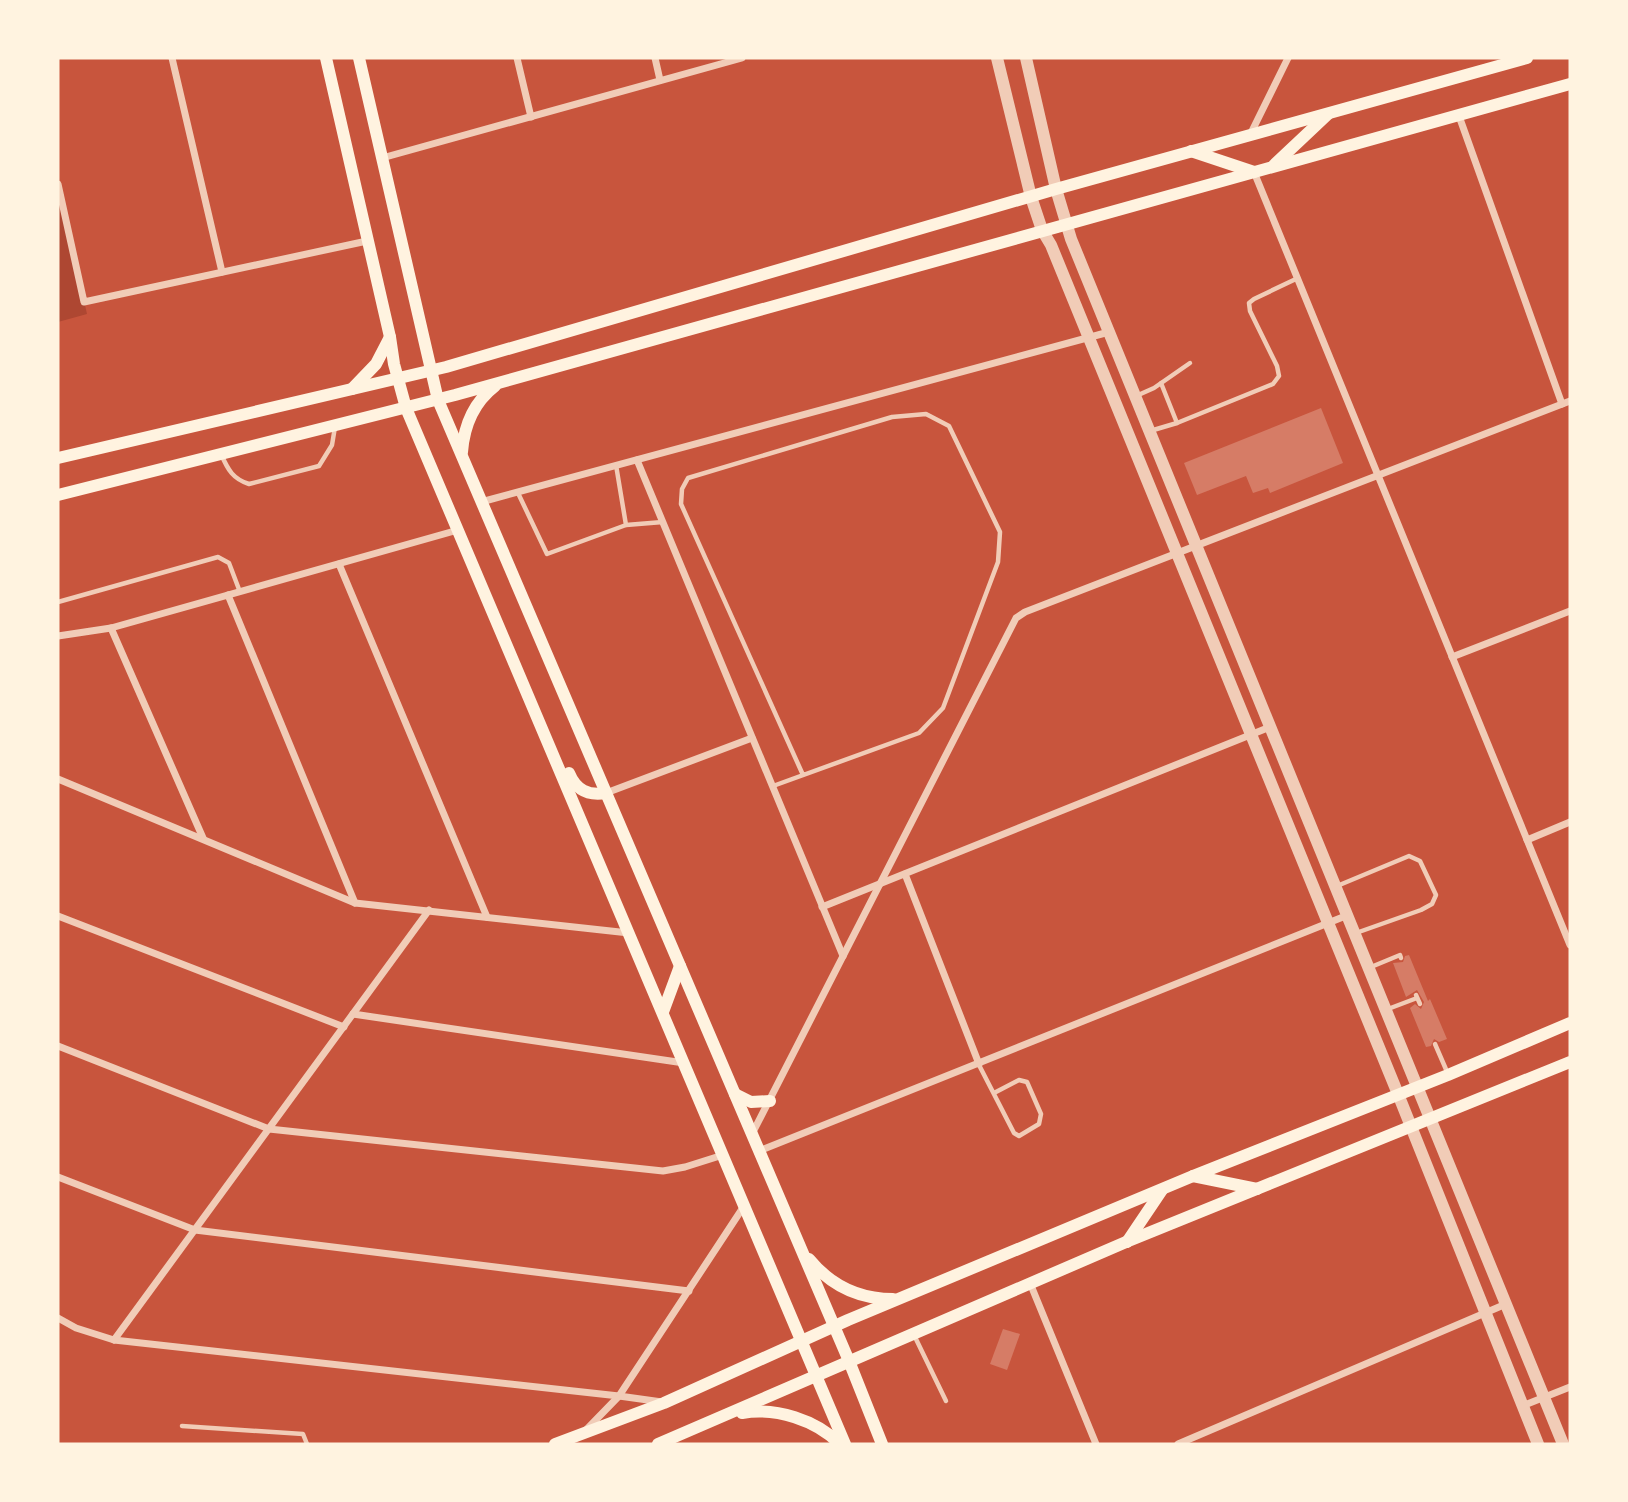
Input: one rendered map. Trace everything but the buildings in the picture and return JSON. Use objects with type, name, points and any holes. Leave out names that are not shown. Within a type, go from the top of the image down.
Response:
[{"type":"main road","points":[[326,58],[406,408],[817,1375],[843,1444]]},
{"type":"main road","points":[[359,58],[438,400],[799,1243],[882,1444]]},
{"type":"main road","points":[[58,458],[430,370],[1056,189],[1527,58]]},
{"type":"main road","points":[[58,495],[438,400],[1570,84]]},
{"type":"main road","points":[[1548,90],[1570,90]]},
{"type":"main road","points":[[1272,167],[1330,113]]},
{"type":"main road","points":[[1191,151],[1254,172]]},
{"type":"main road","points":[[349,391],[376,365],[390,337]]},
{"type":"main road","points":[[461,455],[463,435],[470,416],[478,403],[501,382]]},
{"type":"main road","points":[[547,740],[558,744],[574,784],[589,793],[606,793]]},
{"type":"main road","points":[[663,1012],[680,966]]},
{"type":"main road","points":[[555,1444],[664,1403],[834,1326],[1570,1023]]},
{"type":"main road","points":[[658,1444],[1126,1242],[1570,1062]]},
{"type":"main road","points":[[735,1093],[751,1102],[770,1101]]},
{"type":"main road","points":[[1193,1176],[1258,1189]]},
{"type":"main road","points":[[1126,1242],[1162,1189]]},
{"type":"main road","points":[[799,1243],[824,1275],[840,1287],[859,1295],[880,1299],[901,1298]]},
{"type":"main road","points":[[728,1416],[772,1412],[814,1424],[843,1444]]},
{"type":"street","points":[[172,58],[222,272]]},
{"type":"street","points":[[517,58],[531,117]]},
{"type":"street","points":[[655,58],[660,80]]},
{"type":"street","points":[[382,158],[742,58]]},
{"type":"street","points":[[997,58],[1031,197],[1042,230],[1089,338],[1398,1094],[1538,1444]]},
{"type":"street","points":[[1026,58],[1065,224],[1563,1444]]},
{"type":"street","points":[[1250,136],[1288,58]]},
{"type":"street","points":[[1459,116],[1562,404]]},
{"type":"street","points":[[1254,172],[1570,945]]},
{"type":"street","points":[[58,184],[84,302],[367,241]]},
{"type":"street","points":[[481,502],[1109,332]]},
{"type":"street","points":[[752,1134],[1016,618],[1025,612],[1570,401]]},
{"type":"street","points":[[637,460],[843,956]]},
{"type":"street","points":[[58,636],[111,628],[458,530]]},
{"type":"street","points":[[339,564],[487,917]]},
{"type":"street","points":[[228,595],[355,903]]},
{"type":"street","points":[[1452,657],[1570,611]]},
{"type":"street","points":[[111,628],[203,838]]},
{"type":"street","points":[[822,907],[1270,727]]},
{"type":"street","points":[[606,793],[752,738]]},
{"type":"street","points":[[58,779],[355,903],[629,933]]},
{"type":"street","points":[[1527,840],[1570,822]]},
{"type":"street","points":[[905,874],[979,1064]]},
{"type":"street","points":[[114,1340],[429,910]]},
{"type":"street","points":[[759,1151],[1348,915]]},
{"type":"street","points":[[58,916],[344,1027]]},
{"type":"street","points":[[353,1014],[684,1063]]},
{"type":"street","points":[[58,1046],[269,1129],[663,1171],[723,1155]]},
{"type":"street","points":[[58,1177],[195,1230],[689,1291]]},
{"type":"street","points":[[583,1433],[619,1395],[745,1205]]},
{"type":"street","points":[[1030,1283],[1096,1444]]},
{"type":"street","points":[[1178,1444],[1506,1304]]},
{"type":"street","points":[[58,1318],[76,1328],[114,1340],[619,1395],[664,1403]]},
{"type":"street","points":[[1522,1406],[1570,1387]]},
{"type":"lane","points":[[1149,431],[1177,423],[1273,384],[1279,376],[1278,366],[1250,311],[1249,303],[1298,278]]},
{"type":"lane","points":[[1135,397],[1190,363]]},
{"type":"lane","points":[[1161,383],[1177,423]]},
{"type":"lane","points":[[772,786],[803,775],[919,733],[943,708],[998,562],[1000,533],[949,426],[926,414],[892,417],[688,478],[682,489],[681,504],[803,775]]},
{"type":"lane","points":[[220,454],[230,473],[239,481],[249,484],[319,466],[332,445],[335,425]]},
{"type":"lane","points":[[616,465],[626,525]]},
{"type":"lane","points":[[517,492],[547,554],[626,525],[663,522]]},
{"type":"lane","points":[[58,602],[218,557],[229,563],[240,592]]},
{"type":"lane","points":[[1336,887],[1409,856],[1420,861],[1436,895],[1432,904],[1421,910],[1355,934]]},
{"type":"lane","points":[[1369,968],[1400,955],[1401,958]]},
{"type":"lane","points":[[1386,1010],[1416,996],[1420,1004]]},
{"type":"lane","points":[[1435,1044],[1448,1075]]},
{"type":"lane","points":[[979,1064],[1014,1133],[1019,1136],[1039,1124],[1041,1115],[1027,1082],[1019,1080],[994,1093]]},
{"type":"lane","points":[[913,1333],[946,1401]]},
{"type":"lane","points":[[182,1426],[303,1434],[307,1444]]},
{"type":"shaded area","points":[[58,184],[87,314],[58,322]]}]
